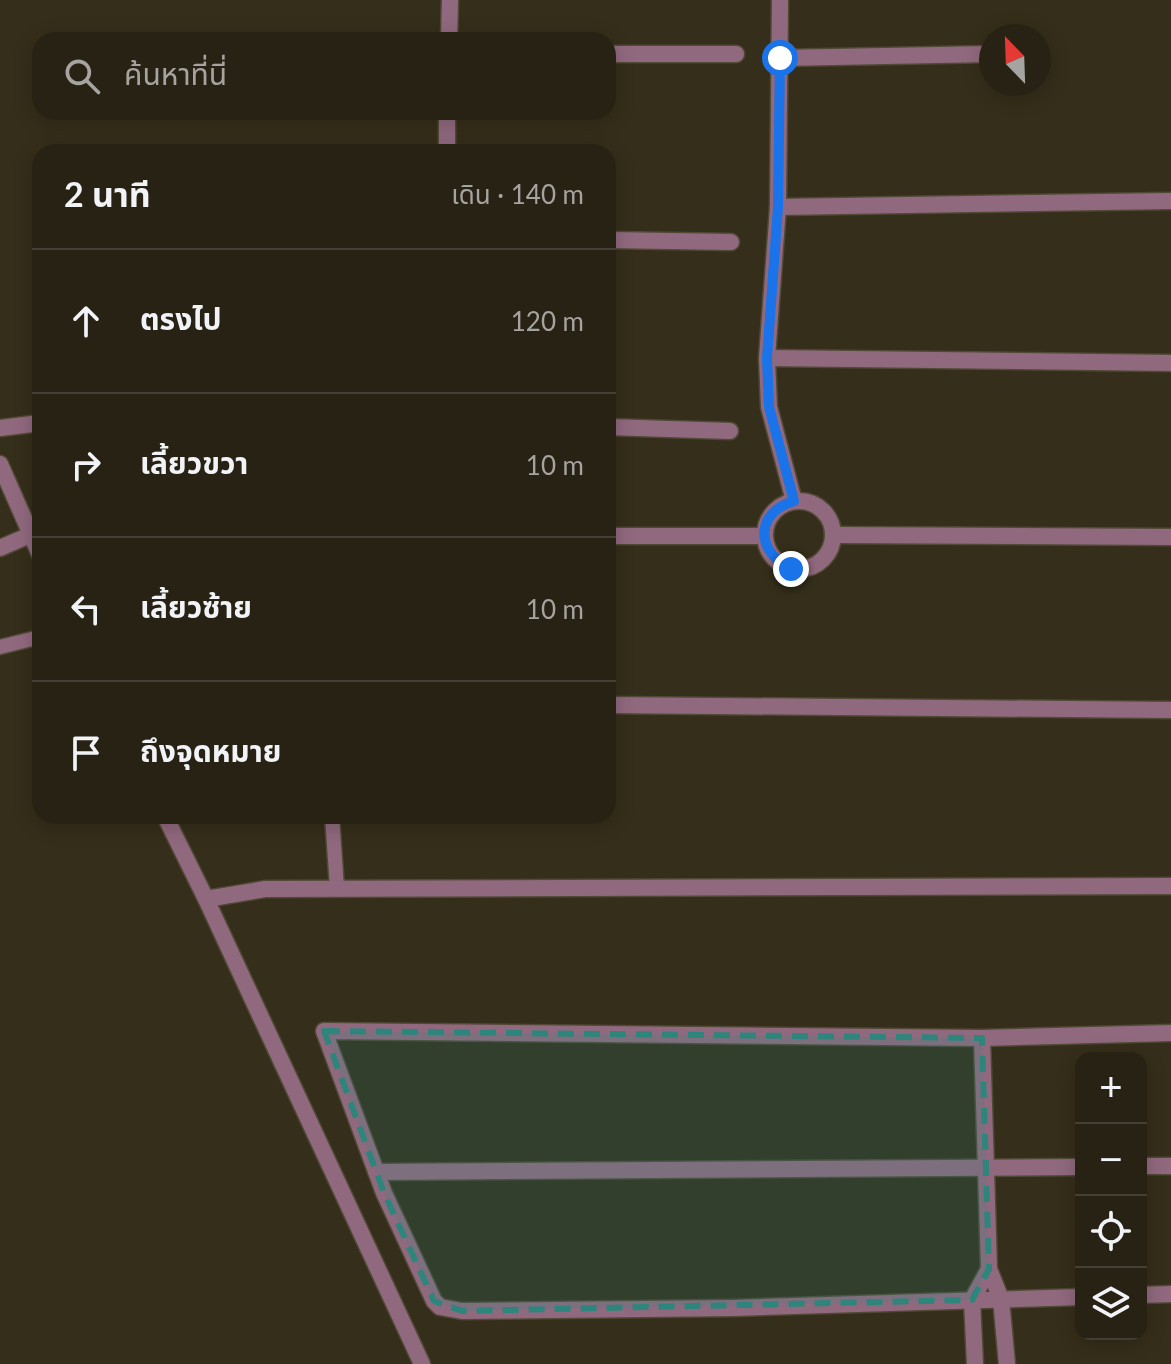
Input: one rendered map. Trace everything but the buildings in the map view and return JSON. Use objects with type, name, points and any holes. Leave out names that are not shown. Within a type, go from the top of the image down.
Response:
[{"type":"street","points":[[449,32],[450,0]]},
{"type":"street","points":[[780,0],[778,207],[767,358],[769,407],[794,501]]},
{"type":"street","points":[[616,54],[736,54]]},
{"type":"street","points":[[780,58],[979,54]]},
{"type":"street","points":[[447,120],[447,144]]},
{"type":"street","points":[[778,207],[1171,201]]},
{"type":"street","points":[[616,240],[731,242]]},
{"type":"street","points":[[767,358],[1171,363]]},
{"type":"street","points":[[0,428],[32,424]]},
{"type":"street","points":[[616,427],[730,431]]},
{"type":"street","points":[[0,464],[32,539]]},
{"type":"street","points":[[794,501],[809,502],[822,509],[830,521],[833,535],[830,550],[820,561],[807,568],[791,569],[778,562],[768,551],[764,536],[772,513],[794,501]]},
{"type":"street","points":[[0,548],[30,535]]},
{"type":"street","points":[[833,535],[1171,537]]},
{"type":"street","points":[[616,536],[764,536]]},
{"type":"street","points":[[616,705],[1171,710]]},
{"type":"street","points":[[169,824],[422,1364]]},
{"type":"street","points":[[206,899],[265,889],[337,888],[1171,886]]},
{"type":"street","points":[[1075,1297],[635,1310],[462,1311],[440,1307],[376,1172],[324,1031],[982,1038],[1171,1033]]},
{"type":"street","points":[[982,1038],[989,1269],[1001,1299],[1007,1364]]},
{"type":"street","points":[[1147,1166],[1171,1166]]},
{"type":"street","points":[[376,1172],[1075,1167]]},
{"type":"street","points":[[975,1364],[972,1300],[989,1269]]},
{"type":"street","points":[[1147,1295],[1171,1294]]},
{"type":"lane","points":[[0,647],[32,639]]},
{"type":"lane","points":[[333,824],[337,888]]},
{"type":"highlighted area","points":[[324,1031],[502,1035],[982,1038],[989,1269],[972,1300],[462,1311],[434,1301],[384,1193]]},
{"type":"route","points":[[780,58],[778,207],[767,358],[769,407],[794,501],[772,513],[764,536],[768,551],[778,562],[791,569]]}]
